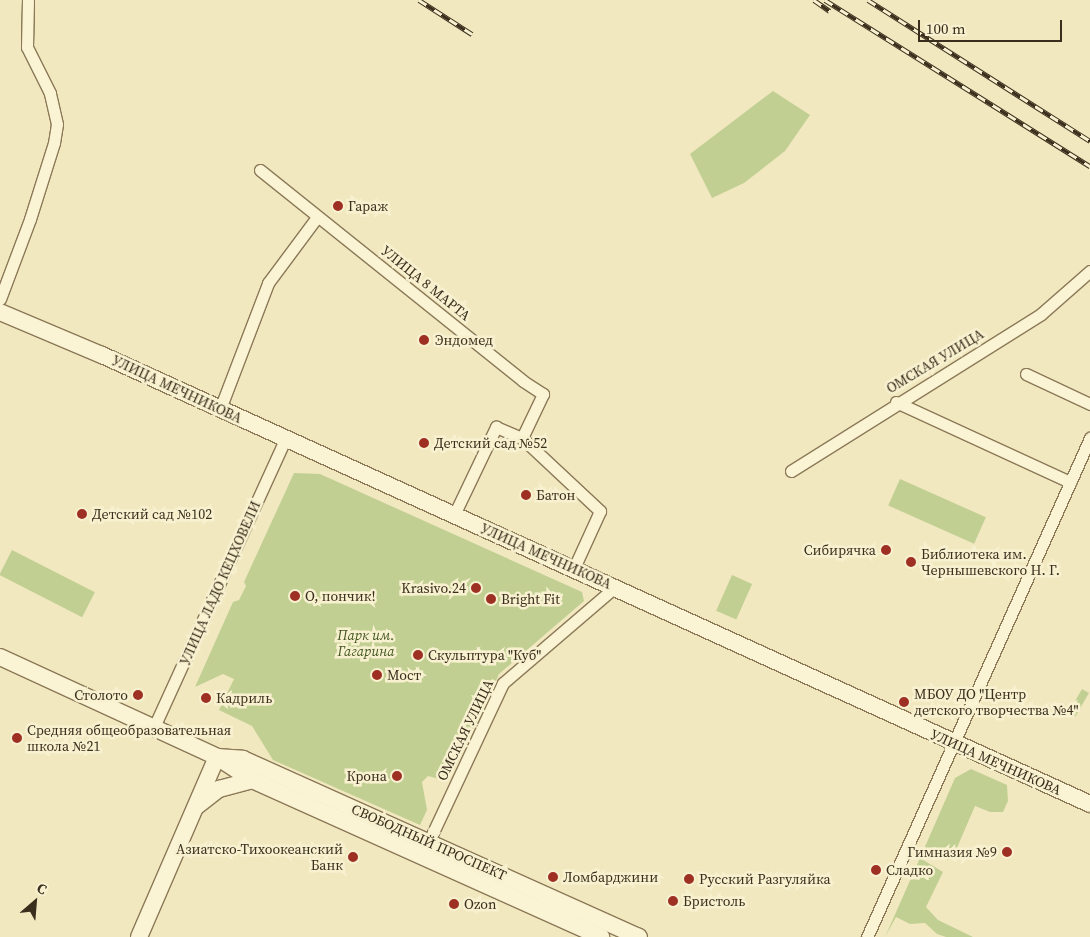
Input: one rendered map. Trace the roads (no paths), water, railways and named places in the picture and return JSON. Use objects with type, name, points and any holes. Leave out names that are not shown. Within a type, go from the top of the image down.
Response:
[{"type":"main road","name":"УЛИЦА МЕЧНИКОВА","points":[[0,312],[574,568],[953,744],[1090,804]]},
{"type":"main road","name":"СВОБОДНЫЙ ПРОСПЕКТ","points":[[0,657],[217,757],[252,780],[426,848],[639,937]]},
{"type":"main road","name":"СВОБОДНЫЙ ПРОСПЕКТ","points":[[217,757],[237,757],[426,848],[601,937]]},
{"type":"main road","points":[[139,937],[217,757]]},
{"type":"main road","points":[[196,807],[219,789],[252,780]]},
{"type":"street","points":[[0,299],[30,219],[54,143],[57,124],[50,93],[27,47],[28,0]]},
{"type":"street","name":"УЛИЦА 8 МАРТА","points":[[260,170],[317,217],[544,394],[522,438]]},
{"type":"street","points":[[220,409],[268,283],[317,217]]},
{"type":"street","name":"ОМСКАЯ УЛИЦА","points":[[791,471],[896,402],[1041,314],[1090,271]]},
{"type":"street","points":[[1026,374],[1090,404]]},
{"type":"street","points":[[896,402],[1070,482]]},
{"type":"street","points":[[454,515],[496,427],[522,438],[600,511],[574,568]]},
{"type":"street","points":[[867,937],[1070,482],[1085,463],[1090,438]]},
{"type":"street","name":"УЛИЦА ЛАДО КЕЦХОВЕЛИ","points":[[154,727],[285,439]]},
{"type":"street","name":"ОМСКАЯ УЛИЦА","points":[[426,848],[503,683],[615,587]]},
{"type":"railway","points":[[419,0],[472,34]]},
{"type":"railway","points":[[814,0],[830,11]]},
{"type":"railway","points":[[825,0],[1090,166]]},
{"type":"railway","points":[[868,0],[1090,141]]},
{"type":"place","name":"Гараж","points":[[338,206]]},
{"type":"place","name":"Эндомед","points":[[424,340]]},
{"type":"place","name":"Детский сад №52","points":[[424,443]]},
{"type":"place","name":"Батон","points":[[526,495]]},
{"type":"place","name":"Детский сад №102","points":[[82,514]]},
{"type":"place","name":"Сибирячка","points":[[886,550]]},
{"type":"place","name":"Библиотека им. Чернышевского Н. Г.","points":[[911,562]]},
{"type":"place","name":"Krasivo.24","points":[[476,588]]},
{"type":"place","name":"О, пончик!","points":[[295,596]]},
{"type":"place","name":"Bright Fit","points":[[491,599]]},
{"type":"place","name":"Скульптура \"Куб\"","points":[[418,655]]},
{"type":"place","name":"Мост","points":[[377,675]]},
{"type":"place","name":"Столото","points":[[138,695]]},
{"type":"place","name":"Кадриль","points":[[206,698]]},
{"type":"place","name":"МБОУ ДО \"Центр детского творчества №4\"","points":[[904,702]]},
{"type":"place","name":"Средняя общеобразовательная школа №21","points":[[17,738]]},
{"type":"place","name":"Крона","points":[[397,776]]},
{"type":"place","name":"Гимназия №9","points":[[1007,852]]},
{"type":"place","name":"Азиатско-Тихоокеанский Банк","points":[[353,857]]},
{"type":"place","name":"Сладко","points":[[876,870]]},
{"type":"place","name":"Ломбарджини","points":[[553,877]]},
{"type":"place","name":"Русский Разгуляйка","points":[[689,879]]},
{"type":"place","name":"Бристоль","points":[[673,901]]},
{"type":"place","name":"Ozon","points":[[454,904]]},
{"type":"park label","name":"Парк им. Гагарина","points":[[366,644]]}]
